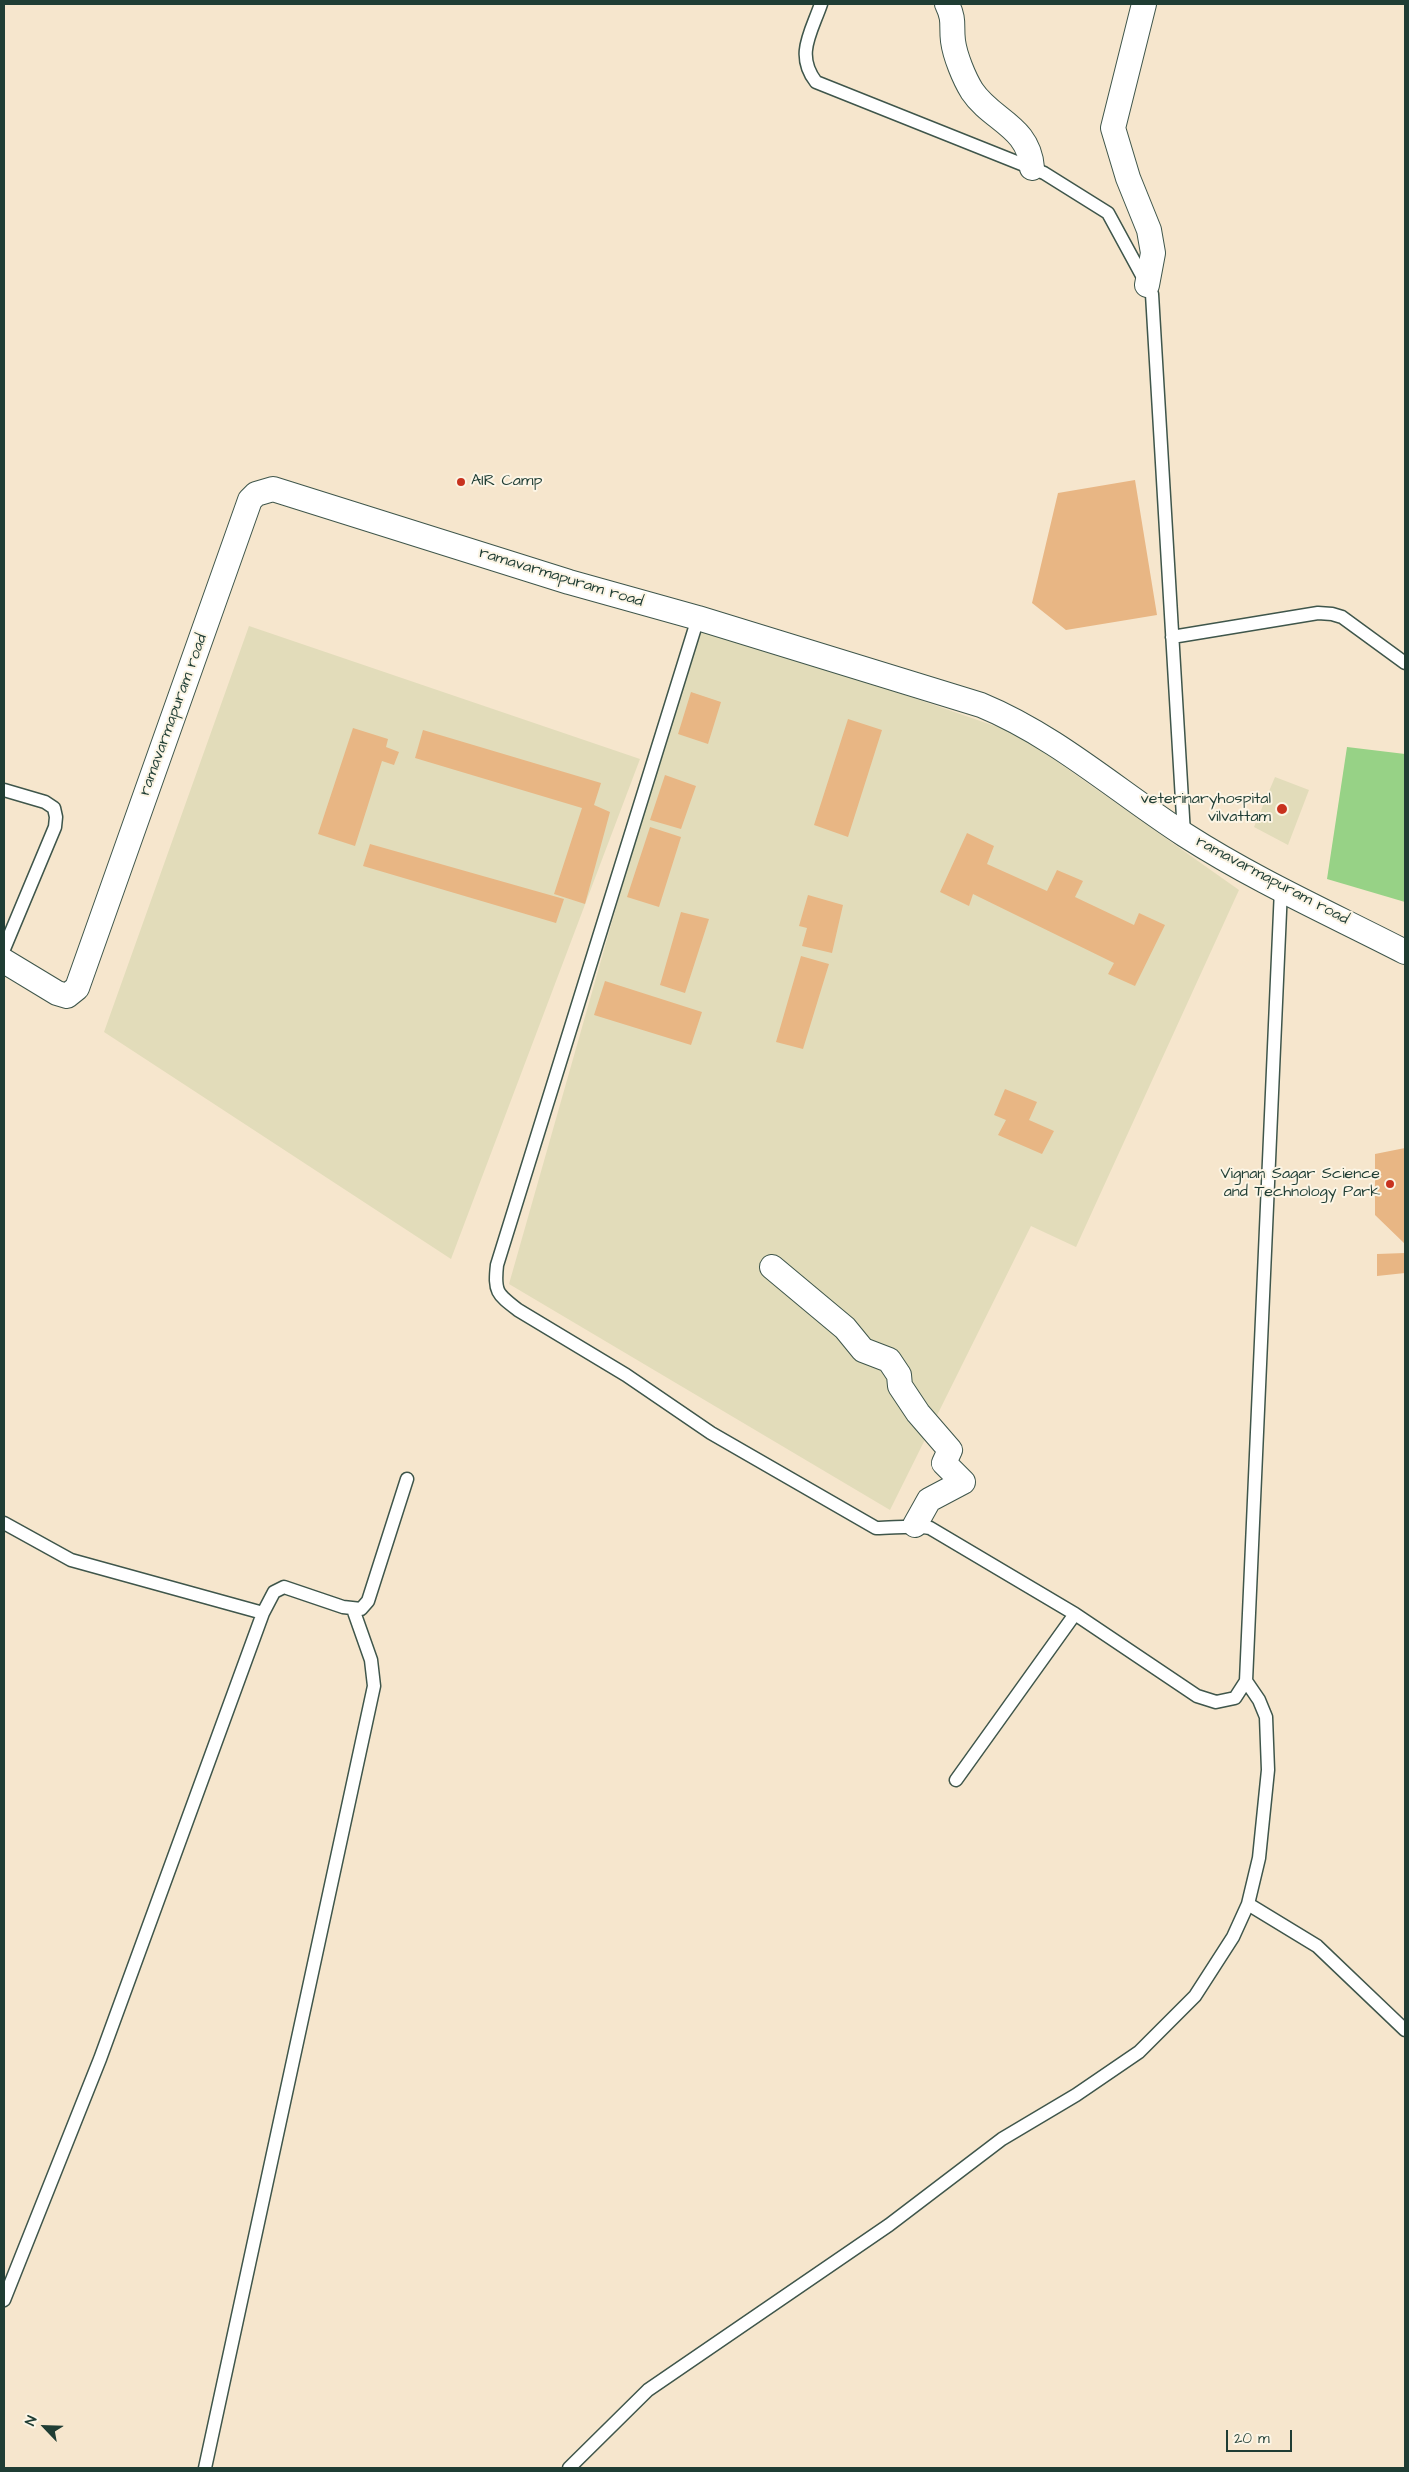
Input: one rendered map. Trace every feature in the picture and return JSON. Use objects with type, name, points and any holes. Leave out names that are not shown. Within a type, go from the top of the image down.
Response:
[{"type":"street","points":[[947,4],[954,18],[954,42],[972,91],[992,113],[1010,124],[1031,156],[1032,168]]},
{"type":"street","points":[[1144,4],[1113,128],[1128,178],[1149,230],[1153,253],[1147,285]]},
{"type":"street","name":"ramavarmapuram road","points":[[4,961],[57,993],[67,996],[78,988],[250,500],[256,494],[273,489],[570,582],[698,618],[981,705],[1010,717],[1042,735],[1184,834],[1235,865],[1405,952]]},
{"type":"street","points":[[772,1267],[845,1328],[863,1350],[889,1360],[898,1375],[900,1386],[918,1414],[950,1450],[944,1463],[963,1482],[929,1500],[915,1525]]},
{"type":"lane","points":[[821,4],[804,55],[807,71],[816,82],[1044,173],[1108,213],[1152,294],[1184,834]]},
{"type":"lane","points":[[1172,637],[1318,613],[1332,614],[1342,617],[1405,663]]},
{"type":"lane","points":[[698,618],[497,1266],[496,1290],[501,1298],[518,1310],[626,1375],[711,1433],[876,1528],[897,1528],[915,1525],[930,1528],[1075,1614],[1197,1696],[1216,1702],[1235,1698],[1246,1681],[1281,889]]},
{"type":"lane","points":[[4,790],[45,802],[54,808],[56,817],[55,827],[4,949]]},
{"type":"lane","points":[[4,2300],[100,2059],[263,1614],[274,1592],[284,1587],[353,1609],[361,1608],[368,1601],[407,1479]]},
{"type":"lane","points":[[4,1523],[71,1560],[263,1614]]},
{"type":"lane","points":[[205,2468],[374,1686],[371,1660],[353,1609]]},
{"type":"lane","points":[[956,1780],[1075,1614]]},
{"type":"lane","points":[[569,2468],[648,2390],[889,2225],[1002,2140],[1076,2095],[1139,2052],[1195,1996],[1233,1937],[1248,1904],[1259,1858],[1268,1770],[1266,1717],[1259,1700],[1246,1681]]},
{"type":"lane","points":[[1248,1904],[1317,1946],[1405,2030]]},
{"type":"shaded area","points":[[697,623],[1018,734],[1239,890],[1076,1247],[1031,1226],[890,1510],[509,1284]]},
{"type":"shaded area","points":[[249,626],[640,759],[451,1259],[104,1032]]},
{"type":"shaded area","name":"veterinaryhospital vilvattam","points":[[1275,777],[1309,790],[1288,845],[1254,827]]},
{"type":"green space","points":[[1347,747],[1405,754],[1405,902],[1327,879]]},
{"type":"building","points":[[1135,480],[1157,615],[1066,630],[1032,603],[1058,493]]},
{"type":"building","points":[[691,692],[721,702],[708,744],[678,734]]},
{"type":"building","points":[[848,719],[882,730],[848,837],[814,825]]},
{"type":"building","points":[[353,728],[388,739],[386,747],[399,752],[394,765],[382,761],[355,846],[318,834]]},
{"type":"building","points":[[423,730],[601,783],[594,805],[610,812],[585,904],[554,894],[582,808],[415,758]]},
{"type":"building","points":[[665,775],[696,786],[681,829],[650,820]]},
{"type":"building","points":[[650,827],[681,837],[659,907],[627,897]]},
{"type":"building","points":[[967,833],[994,846],[987,864],[1047,891],[1057,870],[1083,881],[1075,897],[1134,925],[1139,913],[1165,925],[1135,986],[1108,974],[1114,963],[973,894],[969,906],[940,892]]},
{"type":"building","points":[[370,844],[564,899],[556,923],[363,866]]},
{"type":"building","points":[[808,895],[843,905],[832,953],[802,946],[807,928],[799,926]]},
{"type":"building","points":[[681,912],[709,919],[685,993],[660,985]]},
{"type":"building","points":[[801,956],[829,964],[803,1049],[776,1042]]},
{"type":"building","points":[[605,981],[702,1012],[691,1045],[594,1015]]},
{"type":"building","points":[[1005,1089],[1037,1102],[1029,1120],[1054,1131],[1042,1154],[998,1135],[1006,1120],[994,1115]]},
{"type":"building","name":"Vignan Sagar Science and Technology Park","points":[[1405,1148],[1405,1244],[1375,1215],[1375,1154]]},
{"type":"building","points":[[1405,1253],[1405,1273],[1377,1276],[1377,1254]]},
{"type":"place","name":"AIR Camp","points":[[461,482]]},
{"type":"place","name":"veterinaryhospital vilvattam","points":[[1282,809]]},
{"type":"place","name":"Vignan Sagar Science and Technology Park","points":[[1390,1184]]}]
